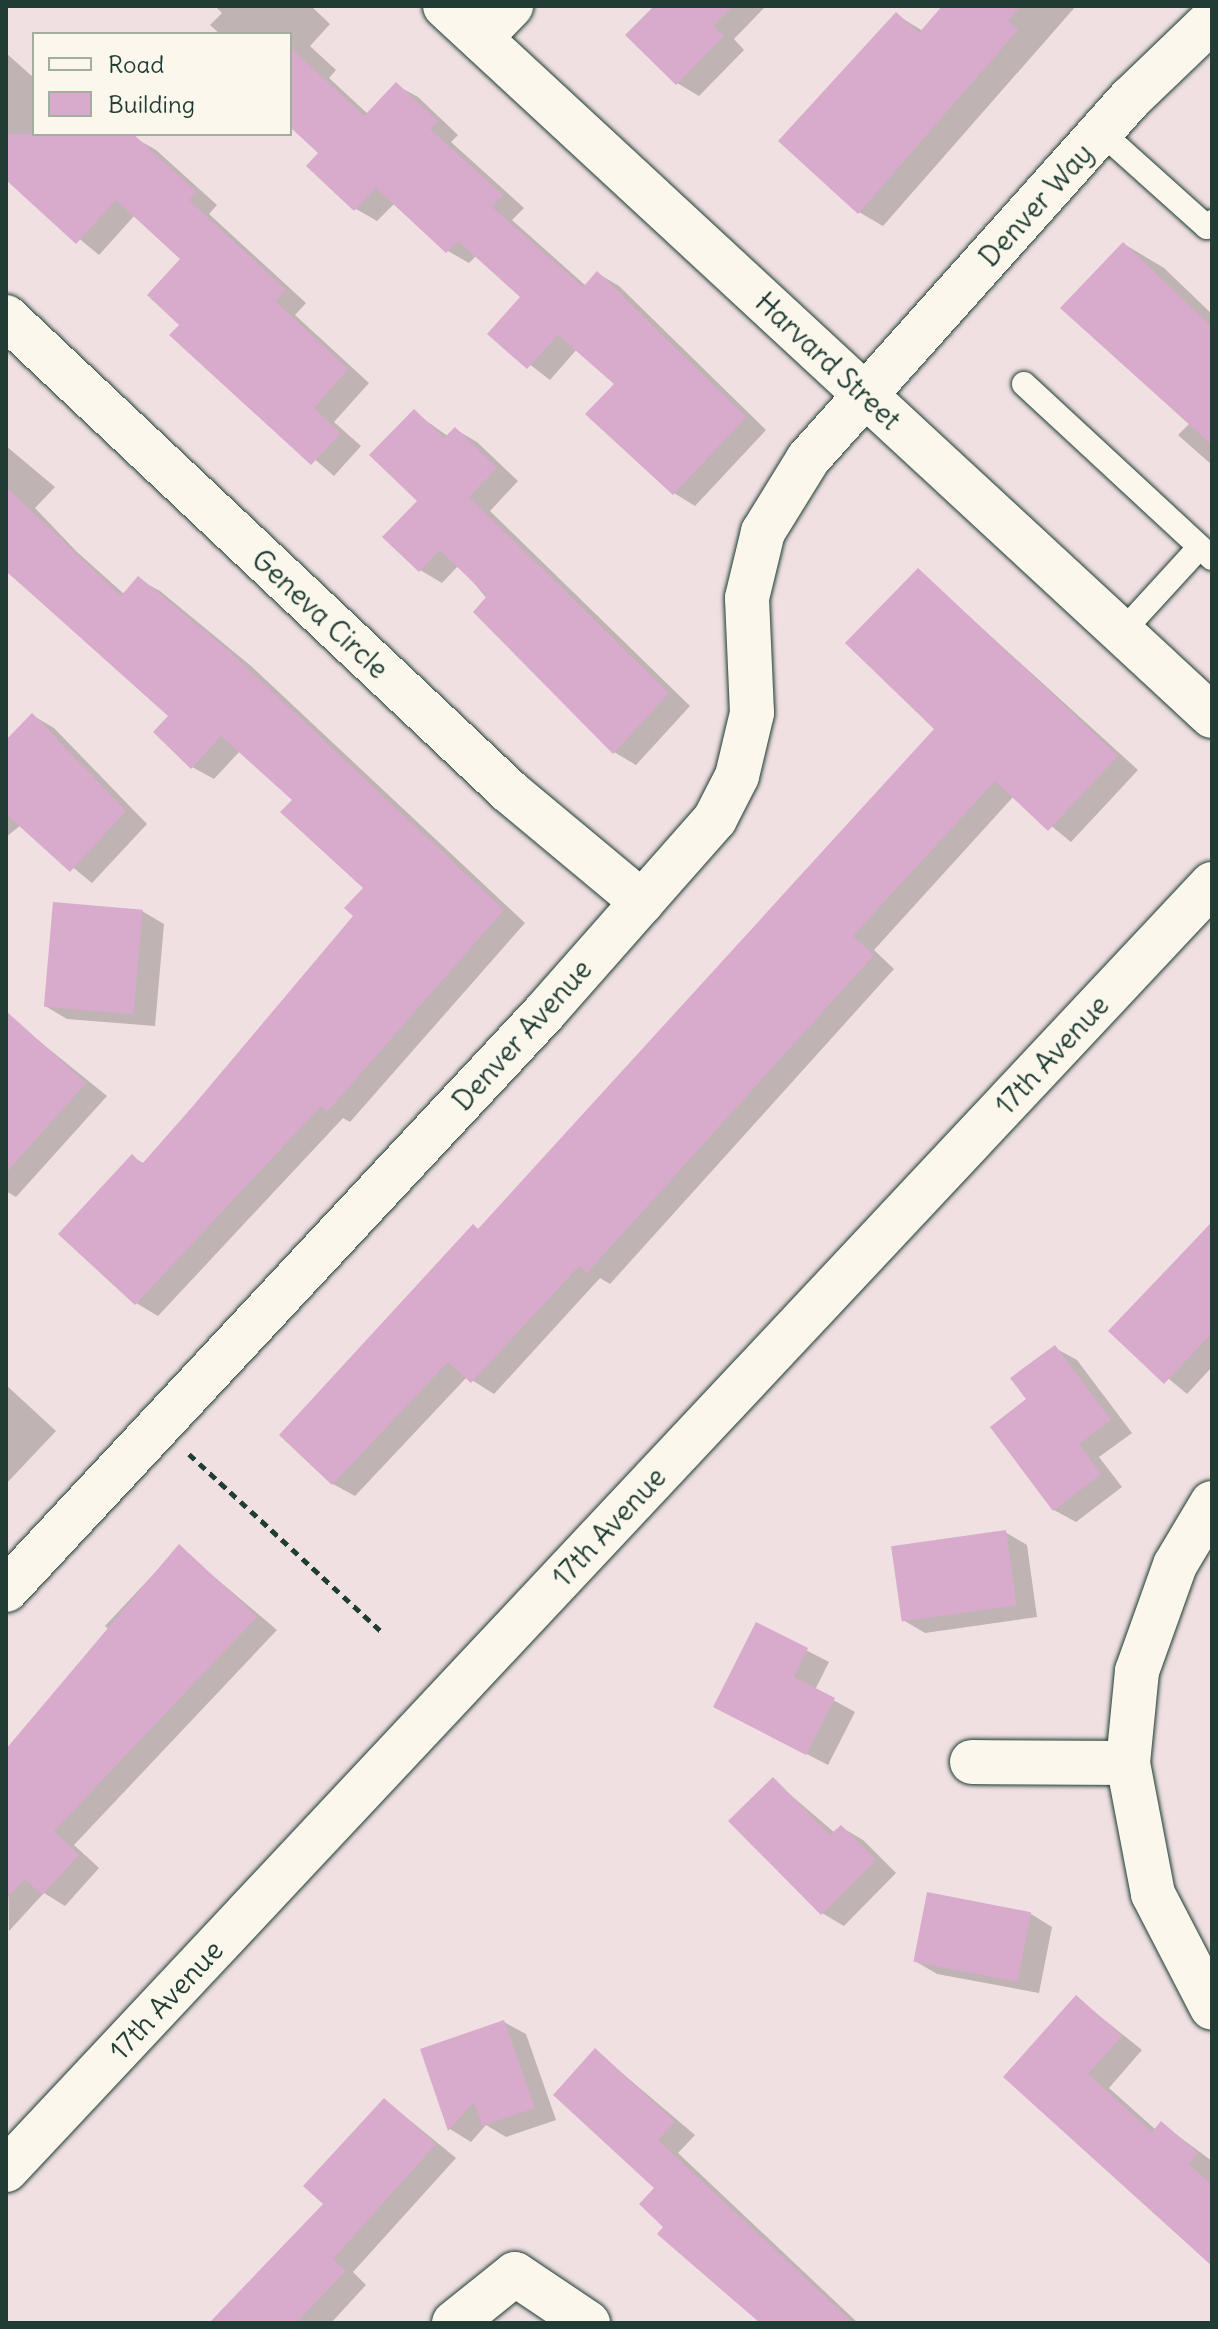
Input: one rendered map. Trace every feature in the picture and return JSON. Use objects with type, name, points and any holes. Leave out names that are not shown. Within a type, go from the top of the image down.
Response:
[{"type":"street","name":"Harvard Street","points":[[445,6],[1212,716]]},
{"type":"street","points":[[480,38],[511,6]]},
{"type":"street","name":"Denver Way","points":[[867,397],[1101,132],[1212,20]]},
{"type":"street","name":"Geneva Circle","points":[[6,317],[510,792],[642,902]]},
{"type":"street","name":"Denver Avenue","points":[[6,1590],[642,902],[715,819],[737,776],[752,713],[747,598],[763,532],[808,459],[867,397]]},
{"type":"street","name":"17th Avenue","points":[[6,2170],[1212,884]]},
{"type":"street","points":[[1212,1503],[1175,1565],[1137,1671],[1128,1763],[1153,1894],[1212,2008]]},
{"type":"street","points":[[972,1762],[1128,1763]]},
{"type":"street","points":[[454,2323],[515,2274],[588,2323]]},
{"type":"lane","points":[[1101,132],[1207,227],[1212,222]]},
{"type":"lane","points":[[1024,384],[1206,553],[1122,632]]},
{"type":"path","points":[[159,1426],[383,1633]]},
{"type":"building","points":[[654,6],[733,6],[713,26],[724,36],[676,85],[625,35]]},
{"type":"building","points":[[942,6],[1021,6],[1008,21],[1018,30],[858,214],[778,141],[896,12],[919,33]]},
{"type":"building","points":[[292,49],[364,116],[396,82],[438,121],[430,129],[503,195],[492,207],[583,287],[597,271],[746,417],[673,495],[585,414],[614,384],[558,335],[527,369],[487,334],[520,297],[458,241],[446,253],[376,188],[354,211],[306,166],[318,153],[292,129]]},
{"type":"building","points":[[6,134],[135,136],[197,192],[189,200],[286,290],[275,301],[348,369],[314,408],[341,433],[311,465],[169,335],[179,325],[147,295],[180,259],[116,200],[76,244],[6,180]]},
{"type":"building","points":[[1123,242],[1212,327],[1212,445],[1060,308]]},
{"type":"building","points":[[414,409],[444,438],[455,427],[497,468],[469,497],[669,693],[613,754],[473,612],[487,596],[440,550],[419,572],[382,537],[417,501],[369,455]]},
{"type":"building","points":[[6,487],[121,596],[138,576],[229,651],[504,910],[327,1112],[321,1106],[135,1305],[58,1234],[132,1154],[142,1164],[353,916],[344,908],[363,888],[280,812],[292,800],[221,736],[191,769],[153,732],[168,716],[6,571]]},
{"type":"building","points":[[918,568],[1118,756],[1048,831],[995,781],[853,936],[874,955],[587,1273],[579,1266],[471,1383],[448,1362],[332,1485],[279,1435],[473,1224],[478,1229],[934,729],[845,643]]},
{"type":"building","points":[[32,713],[126,811],[70,872],[6,814],[6,740]]},
{"type":"building","points":[[53,902],[143,910],[134,1014],[44,1007]]},
{"type":"building","points":[[6,1011],[86,1083],[6,1173]]},
{"type":"building","points":[[1212,1222],[1212,1333],[1164,1384],[1108,1331]]},
{"type":"building","points":[[1055,1345],[1111,1420],[1079,1444],[1101,1474],[1053,1511],[990,1427],[1026,1399],[1010,1378]]},
{"type":"building","points":[[1006,1530],[1017,1605],[902,1621],[891,1546]]},
{"type":"building","points":[[179,1544],[257,1617],[54,1831],[79,1855],[42,1895],[25,1879],[6,1899],[6,1749]]},
{"type":"building","points":[[756,1622],[808,1648],[794,1677],[835,1698],[806,1755],[713,1707]]},
{"type":"building","points":[[773,1777],[830,1835],[841,1825],[876,1860],[821,1915],[728,1821]]},
{"type":"building","points":[[927,1892],[1031,1912],[1018,1982],[913,1962]]},
{"type":"building","points":[[1076,1995],[1122,2036],[1088,2074],[1152,2132],[1161,2121],[1198,2153],[1189,2164],[1212,2185],[1212,2266],[1003,2077]]},
{"type":"building","points":[[504,2020],[535,2108],[482,2126],[474,2102],[448,2131],[420,2049]]},
{"type":"building","points":[[595,2048],[675,2122],[658,2140],[853,2323],[760,2323],[657,2234],[663,2227],[639,2204],[654,2188],[553,2095]]},
{"type":"building","points":[[384,2098],[436,2144],[333,2259],[346,2271],[296,2323],[209,2323],[323,2204],[303,2186]]}]
